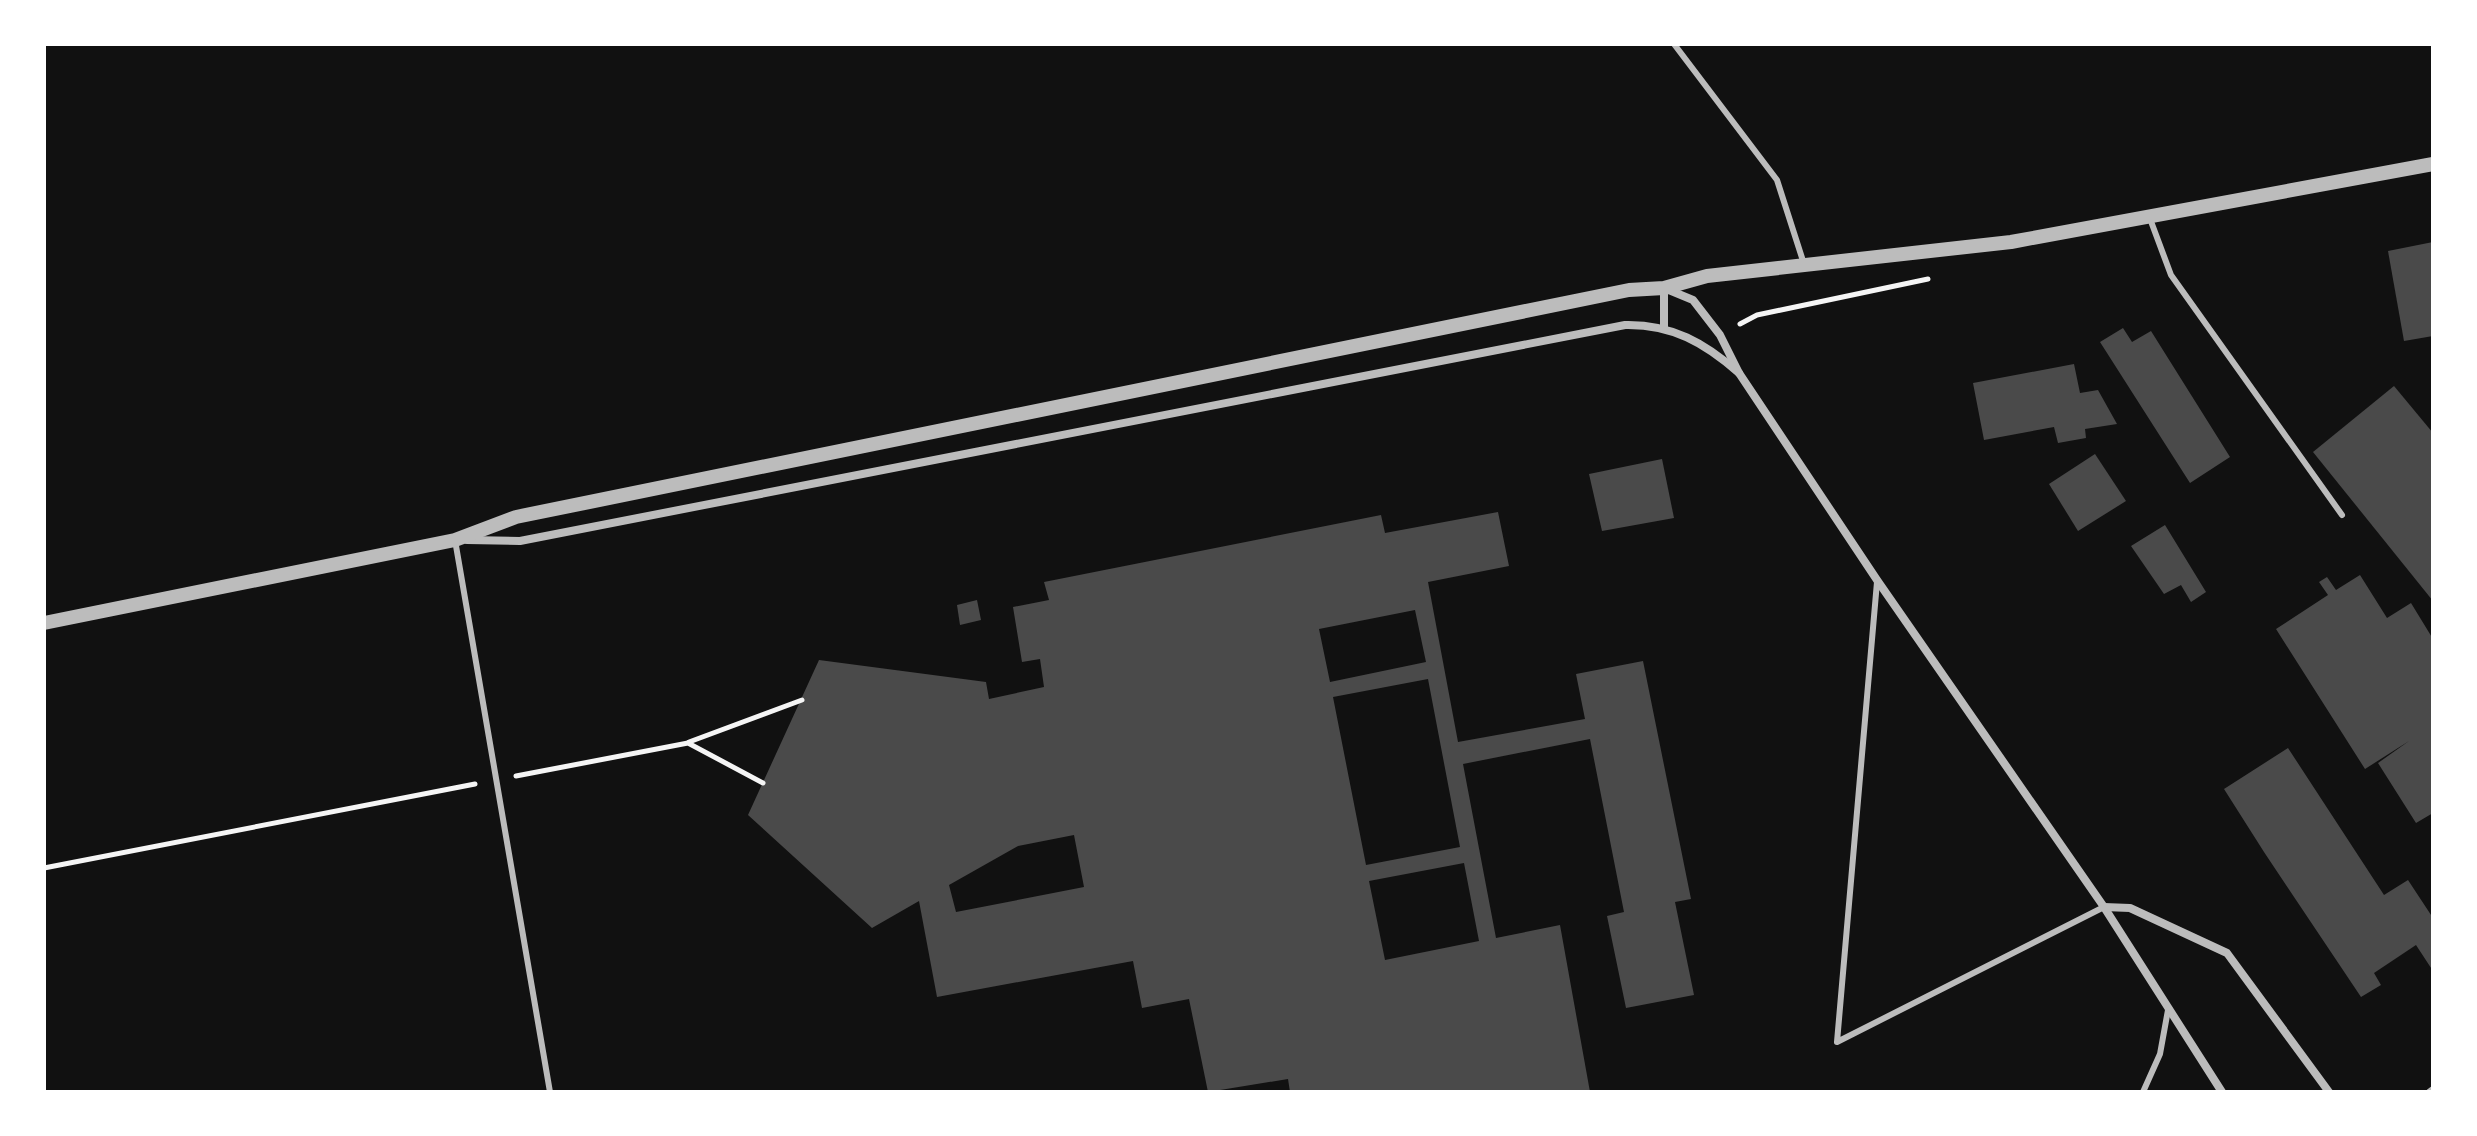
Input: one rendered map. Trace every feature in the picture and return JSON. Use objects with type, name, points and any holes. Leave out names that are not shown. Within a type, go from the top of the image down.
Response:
[{"type":"street","points":[[44,623],[455,540],[516,517],[1629,290],[1664,288],[1707,276],[2011,242],[2433,164]]},
{"type":"street","points":[[1664,288],[1664,328]]},
{"type":"street","points":[[1664,288],[1693,300],[1720,335],[1739,373],[1877,580],[2104,907],[2222,1092]]},
{"type":"street","points":[[455,540],[520,541],[1625,325],[1664,328],[1713,351],[1739,373]]},
{"type":"street","points":[[2104,907],[2130,908],[2227,953],[2329,1092]]},
{"type":"lane","points":[[1674,44],[1777,180],[1804,264]]},
{"type":"lane","points":[[2149,216],[2171,275],[2342,515]]},
{"type":"lane","points":[[455,540],[550,1092]]},
{"type":"lane","points":[[1877,580],[1837,1042],[2104,907]]},
{"type":"lane","points":[[2143,1092],[2160,1054],[2168,1010]]},
{"type":"path","points":[[1720,335],[1757,315],[1920,283],[1933,277]]},
{"type":"path","points":[[44,868],[688,743],[802,700]]},
{"type":"path","points":[[688,743],[763,783]]},
{"type":"building","points":[[2433,242],[2433,336],[2404,341],[2388,251]]},
{"type":"building","points":[[2123,328],[2132,342],[2151,331],[2230,457],[2190,483],[2100,342]]},
{"type":"building","points":[[2074,364],[2080,393],[2098,390],[2117,424],[2085,429],[2086,438],[2058,443],[2054,427],[1984,440],[1973,383]]},
{"type":"building","points":[[2394,386],[2433,433],[2433,601],[2313,452]]},
{"type":"building","points":[[2095,454],[2126,501],[2078,531],[2049,484]]},
{"type":"building","points":[[1662,459],[1674,518],[1602,531],[1589,474]]},
{"type":"building","points":[[1498,512],[1509,566],[1428,582],[1458,742],[1585,719],[1576,674],[1643,661],[1691,899],[1675,902],[1694,995],[1626,1008],[1607,916],[1624,912],[1590,739],[1463,764],[1496,938],[1560,925],[1590,1092],[1290,1092],[1288,1079],[1208,1092],[1189,999],[1142,1008],[1133,961],[937,997],[919,901],[872,928],[748,815],[819,660],[986,682],[989,699],[1044,687],[1040,659],[1022,662],[1013,607],[1049,600],[1044,582],[1381,515],[1385,533]],"holes":[[[1415,610],[1426,662],[1330,682],[1319,629]],[[1428,679],[1460,847],[1366,865],[1333,697]],[[1074,835],[1084,887],[956,912],[949,885],[1018,846]],[[1464,863],[1479,941],[1385,960],[1369,881]]]},
{"type":"building","points":[[2165,525],[2206,592],[2191,602],[2181,585],[2164,594],[2131,546]]},
{"type":"building","points":[[2360,575],[2387,618],[2411,603],[2433,639],[2433,813],[2416,823],[2378,763],[2409,741],[2365,769],[2276,629],[2328,595],[2319,582],[2327,577],[2336,590]]},
{"type":"building","points":[[977,600],[981,620],[960,625],[957,605]]},
{"type":"building","points":[[2288,748],[2384,895],[2408,880],[2433,918],[2433,971],[2416,945],[2374,973],[2381,985],[2361,997],[2264,852],[2224,789]]}]
